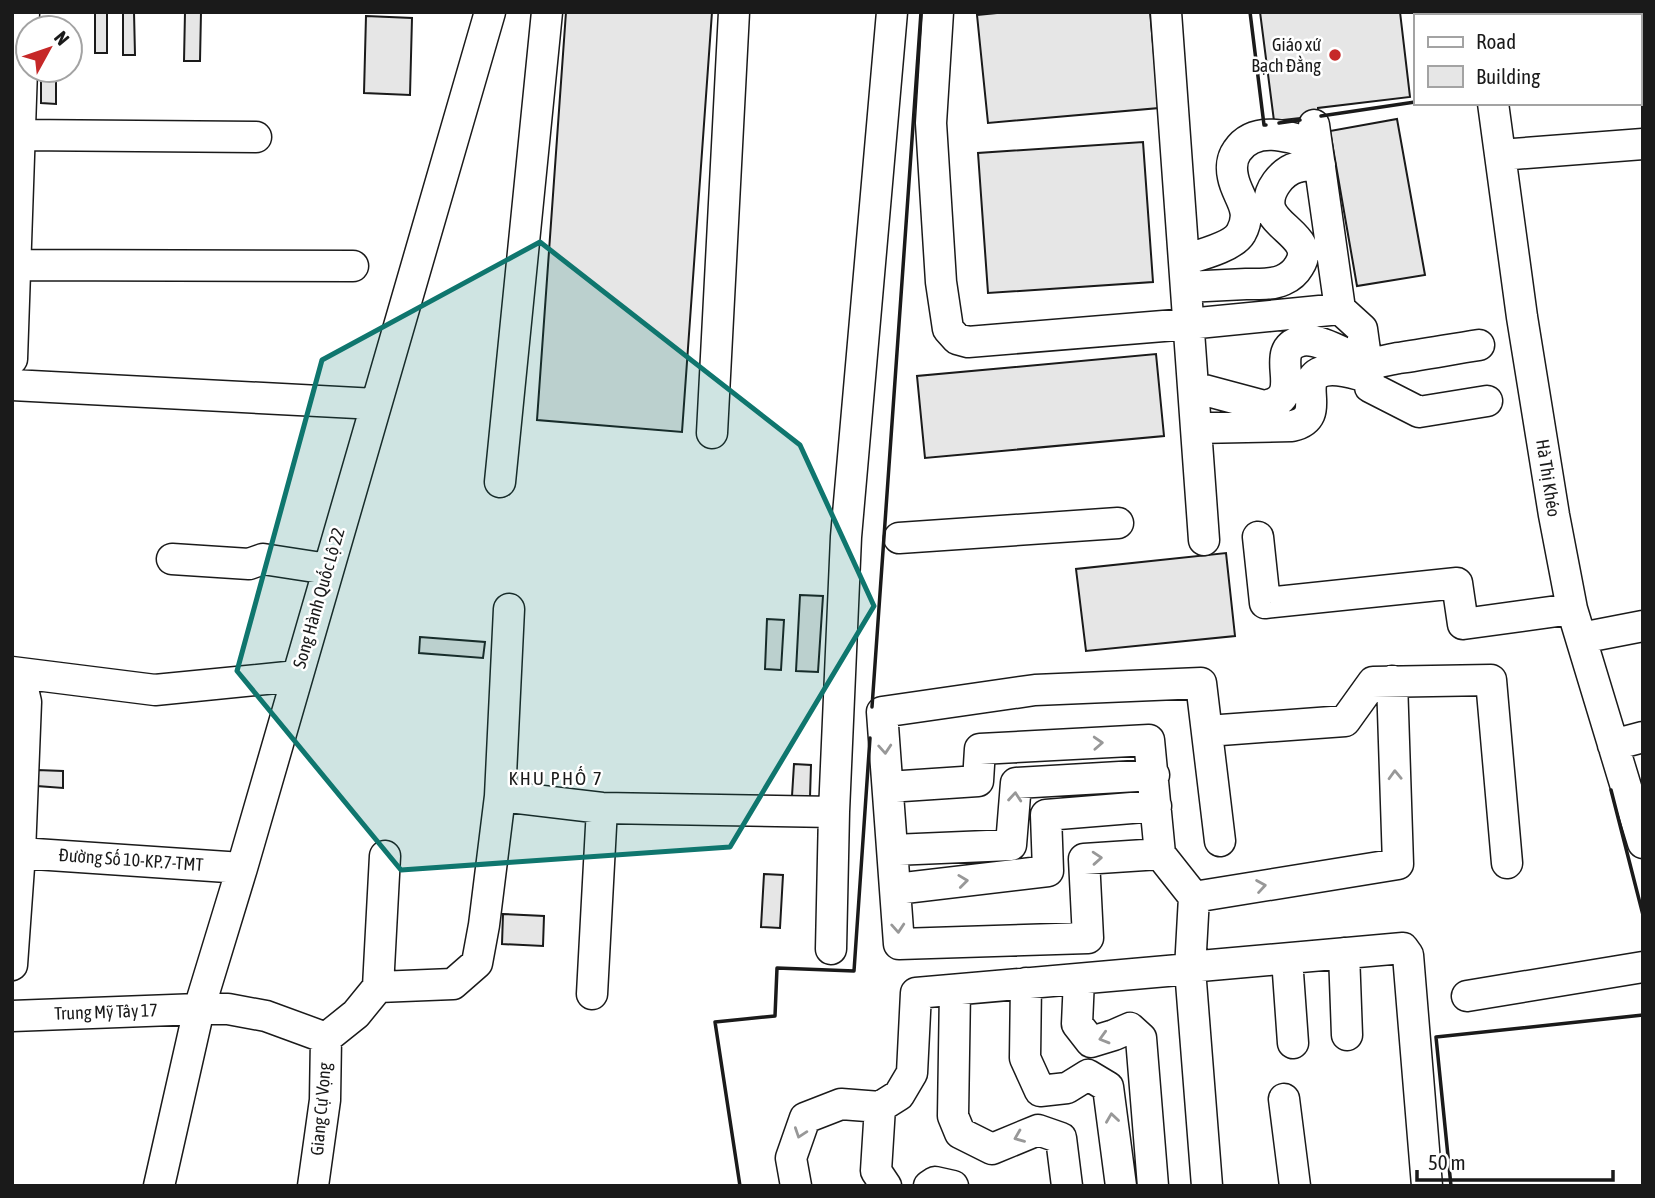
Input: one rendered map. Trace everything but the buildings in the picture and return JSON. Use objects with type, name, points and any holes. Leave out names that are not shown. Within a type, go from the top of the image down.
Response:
[{"type":"street","points":[[12,359],[24,12]]},
{"type":"street","name":"Song Hành Quốc Lộ 22","points":[[159,1186],[199,1009],[490,12]]},
{"type":"street","points":[[500,482],[547,12]]},
{"type":"street","points":[[712,433],[734,12]]},
{"type":"street","points":[[831,949],[846,537],[892,12]]},
{"type":"street","points":[[937,12],[931,123],[941,282],[948,329],[957,339],[968,342],[1340,309]]},
{"type":"street","points":[[1166,12],[1204,540]]},
{"type":"street","name":"Hà Thị Khéo","points":[[1493,105],[1522,317],[1572,609],[1643,843]]},
{"type":"street","points":[[1185,274],[1241,234],[1246,219],[1245,206],[1233,178],[1232,167],[1235,154],[1244,142],[1258,135],[1272,134],[1317,145]]},
{"type":"street","points":[[20,135],[256,137]]},
{"type":"street","points":[[1500,156],[1643,144]]},
{"type":"street","points":[[1185,274],[1265,283],[1280,282],[1291,276],[1303,259],[1303,250],[1270,210],[1270,198],[1274,186],[1297,167],[1317,145]]},
{"type":"street","points":[[1317,145],[1340,309],[1362,329],[1370,387],[1419,412],[1487,401]]},
{"type":"street","points":[[14,280],[352,266]]},
{"type":"street","points":[[1193,387],[1264,406],[1272,404],[1282,398],[1286,391],[1286,353],[1302,340],[1322,344],[1367,370]]},
{"type":"street","points":[[1196,428],[1302,424],[1309,417],[1312,407],[1310,386],[1322,371],[1367,370],[1479,345]]},
{"type":"street","points":[[12,385],[376,404]]},
{"type":"street","points":[[899,538],[1118,523]]},
{"type":"street","points":[[1258,537],[1265,603],[1457,583],[1463,624],[1572,609]]},
{"type":"street","points":[[172,559],[249,564],[263,559],[328,569]]},
{"type":"street","points":[[378,987],[453,984],[477,963],[500,796],[509,609]]},
{"type":"street","points":[[1581,638],[1643,626]]},
{"type":"street","points":[[12,673],[155,690],[297,676]]},
{"type":"street","points":[[12,673],[22,685],[26,702],[12,965]]},
{"type":"street","points":[[1207,731],[1345,721],[1373,682],[1491,680],[1507,863]]},
{"type":"street","points":[[1194,897],[1398,864],[1392,681]]},
{"type":"street","points":[[1160,854],[1084,859],[1088,938],[899,944],[882,712],[1035,690],[1201,683],[1220,841]]},
{"type":"street","points":[[1613,746],[1643,737]]},
{"type":"street","points":[[888,787],[978,781],[980,749],[1149,740],[1160,854],[1194,897],[1190,969],[1208,1186]]},
{"type":"street","points":[[892,850],[1011,845],[1016,783],[1154,775]]},
{"type":"street","points":[[500,796],[602,808],[834,812]]},
{"type":"street","points":[[896,889],[1048,871],[1046,815],[1156,806]]},
{"type":"street","points":[[592,993],[602,808]]},
{"type":"street","name":"Đường Số 10-KP.7-TMT","points":[[20,853],[242,867]]},
{"type":"street","points":[[326,1038],[356,1014],[378,987],[384,856]]},
{"type":"street","points":[[796,1186],[791,1158],[805,1118],[841,1104],[880,1107],[899,1096],[912,1073],[916,993],[1403,948],[1408,955],[1427,1186]]},
{"type":"street","points":[[1344,953],[1347,1035]]},
{"type":"street","points":[[1287,959],[1293,1043]]},
{"type":"street","points":[[1467,996],[1643,967]]},
{"type":"street","points":[[1079,979],[1077,1024],[1091,1042],[1130,1028],[1141,1038],[1153,1186]]},
{"type":"street","points":[[1026,984],[1025,1058],[1040,1091],[1067,1088],[1088,1075],[1108,1087],[1121,1186]]},
{"type":"street","points":[[955,990],[953,1116],[960,1133],[992,1149],[1038,1130],[1060,1138],[1067,1186]]},
{"type":"street","name":"Trung Mỹ Tây 17","points":[[12,1016],[199,1009]]},
{"type":"street","name":"Giang Cự Vọng","points":[[199,1009],[228,1009],[266,1016],[326,1038],[325,1100],[313,1186]]},
{"type":"street","points":[[1284,1099],[1295,1186]]},
{"type":"street","points":[[880,1107],[876,1171],[886,1186]]},
{"type":"street","points":[[929,1186],[935,1182],[953,1186]]},
{"type":"highlighted area","points":[[540,242],[800,445],[874,606],[730,847],[401,870],[237,671],[322,360]]},
{"type":"wall","points":[[872,707],[921,12]]},
{"type":"wall","points":[[1250,12],[1266,125]]},
{"type":"wall","points":[[1321,116],[1414,102]]},
{"type":"wall","points":[[1279,123],[1300,120]]},
{"type":"wall","points":[[740,1186],[715,1022],[775,1016],[777,968],[854,971],[870,738]]},
{"type":"wall","points":[[1611,790],[1643,915]]},
{"type":"wall","points":[[1451,1186],[1436,1037],[1643,1015]]},
{"type":"place","name":"Giáo xứ Bạch Đằng","points":[[1335,55]]},
{"type":"district","name":"KHU PHỐ 7","points":[[556,778]]}]
